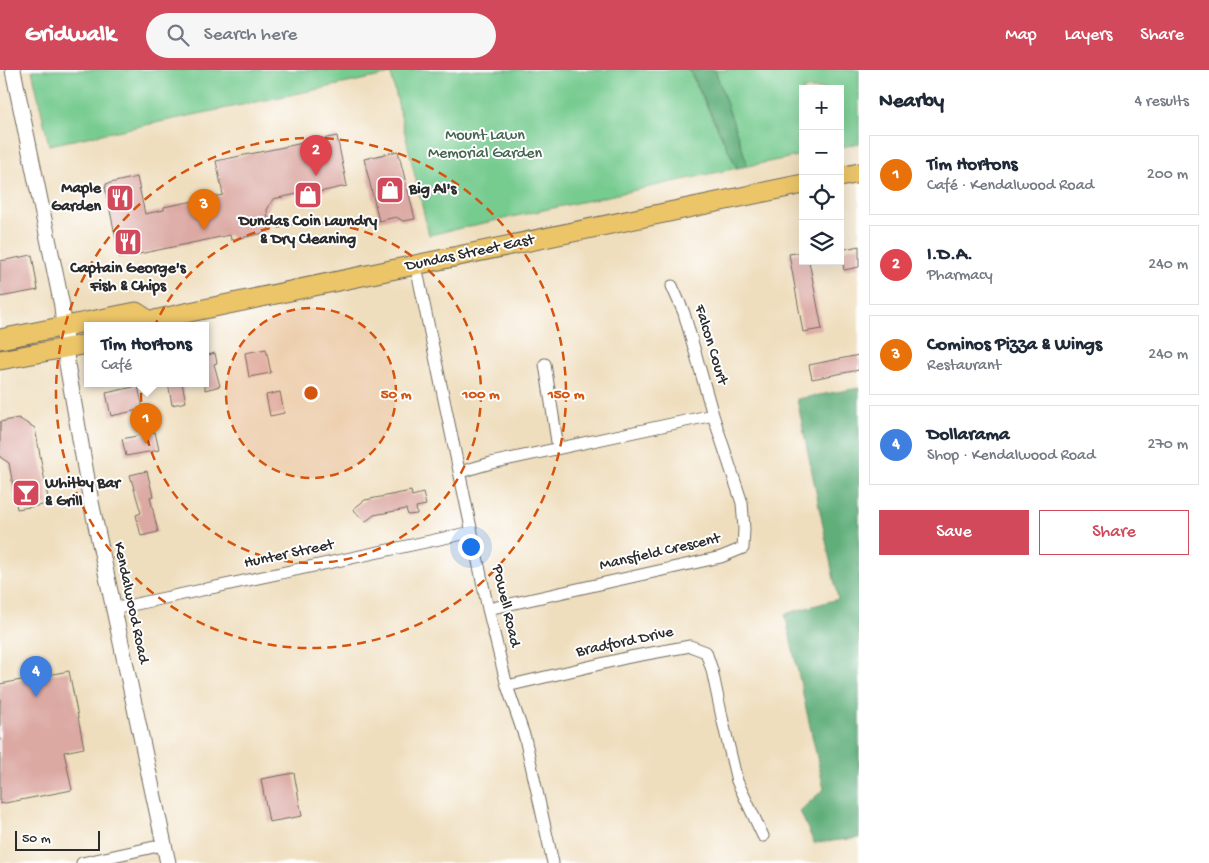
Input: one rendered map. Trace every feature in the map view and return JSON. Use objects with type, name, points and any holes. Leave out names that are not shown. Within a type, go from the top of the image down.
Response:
[{"type":"main road","points":[[844,176],[859,173]]},
{"type":"main road","name":"Dundas Street East","points":[[152,322],[797,185]]},
{"type":"main road","name":"Dundas Street East","points":[[88,322],[136,312],[146,322]]},
{"type":"main road","name":"Dundas Street East","points":[[0,339],[84,323]]},
{"type":"main road","points":[[0,360],[84,345]]},
{"type":"street","name":"Kendalwood Road","points":[[13,70],[62,306],[70,383],[91,502],[168,863]]},
{"type":"street","name":"Powell Road","points":[[416,266],[488,608],[507,686],[525,738],[553,863]]},
{"type":"street","name":"Falcon Court","points":[[672,286],[684,312],[713,415]]},
{"type":"street","points":[[545,364],[558,448]]},
{"type":"street","points":[[460,472],[491,463],[713,415]]},
{"type":"street","name":"Mansfield Crescent","points":[[488,608],[721,557],[743,548],[742,503],[713,415]]},
{"type":"street","name":"Hunter Street","points":[[113,608],[472,532]]},
{"type":"street","name":"Bradford Drive","points":[[507,686],[630,657],[690,646],[706,652],[712,670],[737,781],[763,836]]},
{"type":"street","points":[[82,863],[164,845]]},
{"type":"green space","name":"Mount Lawn Memorial Garden","points":[[32,70],[689,70],[737,168],[429,235],[391,74],[49,145]]},
{"type":"green space","points":[[690,70],[715,70],[748,166],[737,168]]},
{"type":"green space","points":[[715,70],[859,70],[859,144],[844,146],[844,85],[799,85],[799,156],[748,166]]},
{"type":"green space","points":[[859,388],[859,838],[814,843],[800,811],[824,789],[785,614],[838,599],[797,399]]},
{"type":"building","points":[[337,136],[347,186],[273,199],[267,210],[269,229],[264,233],[231,240],[230,235],[120,258],[105,187],[106,184],[137,177],[145,214],[164,210],[164,207],[223,195],[216,161]]},
{"type":"building","name":"Big Al's","points":[[398,151],[415,219],[403,221],[396,217],[379,221],[364,159]]},
{"type":"building","points":[[859,246],[859,267],[844,270],[844,249]]},
{"type":"building","points":[[799,253],[799,265],[810,265],[822,329],[803,332],[789,254]]},
{"type":"building","points":[[32,255],[38,290],[0,297],[0,261]]},
{"type":"building","points":[[266,349],[271,373],[249,377],[245,353]]},
{"type":"building","points":[[215,353],[217,363],[214,364],[220,386],[205,390],[205,387],[209,387],[209,355]]},
{"type":"building","points":[[859,355],[859,370],[812,379],[809,365]]},
{"type":"building","points":[[138,387],[143,409],[111,416],[106,393]]},
{"type":"building","points":[[169,387],[183,387],[186,402],[172,405]]},
{"type":"building","points":[[280,392],[284,413],[270,416],[266,395]]},
{"type":"building","points":[[18,418],[35,428],[49,504],[17,509],[9,463],[0,457],[0,422]]},
{"type":"building","points":[[155,432],[159,450],[126,456],[122,439]]},
{"type":"building","points":[[147,471],[153,496],[150,497],[158,532],[141,536],[136,515],[141,513],[130,475]]},
{"type":"building","points":[[411,491],[412,496],[423,493],[426,505],[416,507],[417,514],[408,515],[406,509],[374,515],[365,522],[353,509],[365,500]]},
{"type":"building","points":[[69,671],[84,748],[64,752],[72,790],[0,804],[0,684]]},
{"type":"building","points":[[294,773],[302,816],[269,822],[261,779]]},
{"type":"place","name":"I.D.A.","points":[[316,176]]},
{"type":"place","name":"Big Al's","points":[[390,190]]},
{"type":"place","name":"Dundas Coin Laundry & Dry Cleaning","points":[[308,195]]},
{"type":"place","name":"Maple Garden","points":[[120,198]]},
{"type":"place","name":"Cominos Pizza & Wings","points":[[204,230]]},
{"type":"place","name":"Captain George's Fish & Chips","points":[[128,242]]},
{"type":"place","name":"Tim Hortons","points":[[146,444]]},
{"type":"place","name":"Whitby Bar & Grill","points":[[26,493]]},
{"type":"place","name":"Dollarama","points":[[36,697]]}]
